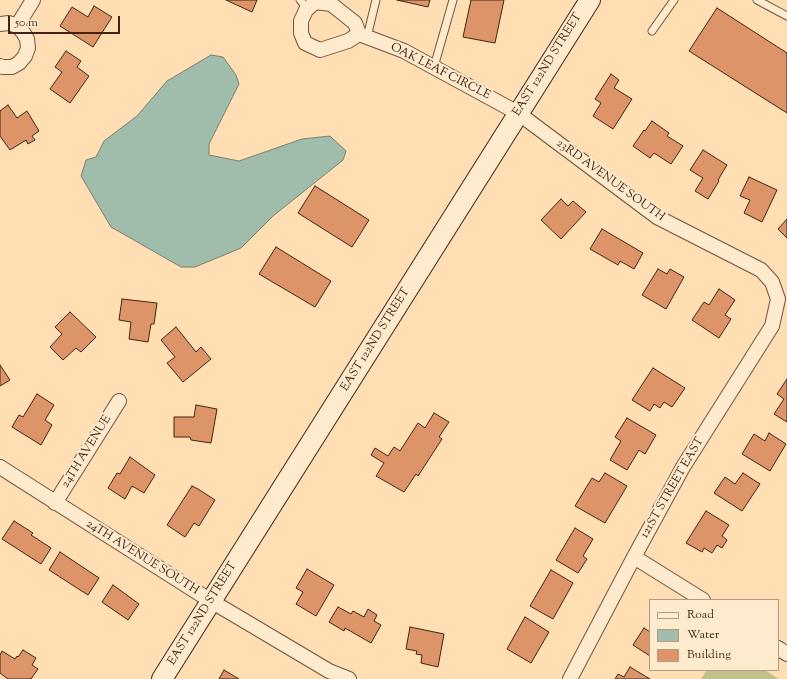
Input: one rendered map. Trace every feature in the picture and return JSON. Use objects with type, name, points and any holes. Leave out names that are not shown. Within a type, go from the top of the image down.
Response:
[{"type":"street","points":[[17,26],[33,0]]},
{"type":"street","name":"EAST 122ND STREET","points":[[162,679],[590,0]]},
{"type":"street","points":[[309,3],[331,4],[354,23],[363,35],[320,50],[305,43],[301,32],[301,21],[309,3]]},
{"type":"street","points":[[0,24],[17,26],[27,39],[28,48],[25,56],[19,63],[12,66],[0,66]]},
{"type":"street","name":"OAK LEAF CIRCLE","points":[[363,35],[404,51],[518,113]]},
{"type":"street","name":"23RD AVENUE SOUTH","points":[[518,113],[657,217],[761,270],[772,282],[778,300]]},
{"type":"street","name":"121ST STREET EAST","points":[[570,679],[634,556],[683,467],[772,326],[778,300]]},
{"type":"street","name":"24TH AVENUE","points":[[55,503],[119,401]]},
{"type":"street","name":"24TH AVENUE SOUTH","points":[[0,467],[211,601],[329,671],[349,679]]},
{"type":"street","points":[[634,556],[700,599]]},
{"type":"lane","points":[[363,35],[376,0]]},
{"type":"lane","points":[[434,67],[453,0]]},
{"type":"lane","points":[[652,32],[674,0]]},
{"type":"lane","points":[[758,0],[787,16]]},
{"type":"green space","points":[[706,671],[767,671],[779,679],[701,679]]},
{"type":"water","points":[[211,55],[223,57],[236,75],[239,84],[209,144],[209,155],[239,161],[302,139],[330,136],[346,151],[343,160],[273,216],[241,248],[195,267],[181,267],[111,227],[81,176],[86,160],[96,157],[104,141],[137,116],[167,81]]},
{"type":"building","points":[[226,0],[257,0],[252,12]]},
{"type":"building","points":[[397,0],[430,0],[428,7]]},
{"type":"building","points":[[471,0],[504,0],[495,43],[463,37]]},
{"type":"building","points":[[94,6],[112,17],[93,47],[60,26],[72,7],[88,17]]},
{"type":"building","points":[[717,8],[787,53],[787,113],[689,51]]},
{"type":"building","points":[[66,51],[81,61],[77,67],[89,76],[70,103],[50,89],[62,72],[55,67]]},
{"type":"building","points":[[611,74],[619,80],[614,88],[632,99],[613,129],[593,116],[601,103],[595,99]]},
{"type":"building","points":[[8,105],[17,118],[27,111],[39,131],[32,136],[35,140],[28,144],[26,140],[10,150],[0,136],[0,111]]},
{"type":"building","points":[[652,121],[669,133],[667,136],[683,146],[671,164],[654,153],[650,158],[633,146]]},
{"type":"building","points":[[703,150],[727,165],[708,199],[695,191],[703,178],[690,170]]},
{"type":"building","points":[[749,177],[777,190],[762,222],[744,213],[750,200],[740,196]]},
{"type":"building","points":[[315,186],[369,220],[352,247],[298,213]]},
{"type":"building","points":[[561,199],[568,206],[573,201],[586,212],[561,239],[541,220]]},
{"type":"building","points":[[787,219],[787,238],[778,229]]},
{"type":"building","points":[[602,229],[643,253],[634,269],[620,261],[618,265],[590,249]]},
{"type":"building","points":[[276,247],[331,281],[315,307],[259,274]]},
{"type":"building","points":[[658,269],[667,274],[670,269],[684,277],[666,309],[642,295]]},
{"type":"building","points":[[719,289],[735,300],[725,315],[731,319],[719,338],[692,320],[704,302],[709,305]]},
{"type":"building","points":[[122,299],[157,303],[154,324],[151,324],[148,342],[129,339],[131,322],[119,320]]},
{"type":"building","points":[[70,312],[96,337],[81,352],[76,348],[63,360],[50,347],[62,334],[55,327]]},
{"type":"building","points":[[176,327],[196,352],[201,347],[211,359],[183,382],[167,363],[175,357],[161,340]]},
{"type":"building","points":[[0,365],[10,380],[0,386]]},
{"type":"building","points":[[653,368],[685,388],[672,407],[664,402],[660,408],[654,404],[650,411],[632,400]]},
{"type":"building","points":[[787,379],[787,422],[774,414],[784,399],[777,394]]},
{"type":"building","points":[[37,394],[54,405],[45,420],[52,425],[41,445],[12,427],[19,415],[23,417]]},
{"type":"building","points":[[196,405],[217,409],[211,443],[191,440],[190,437],[174,437],[174,417],[194,417]]},
{"type":"building","points":[[434,413],[449,422],[439,437],[442,439],[418,476],[416,474],[404,492],[376,476],[384,463],[371,455],[375,448],[388,456],[394,447],[400,451],[418,423],[425,428]]},
{"type":"building","points":[[627,418],[656,435],[645,454],[639,450],[627,470],[610,460],[621,441],[615,437]]},
{"type":"building","points":[[769,433],[786,444],[770,471],[742,454],[754,434],[765,441]]},
{"type":"building","points":[[130,457],[155,475],[144,493],[132,486],[125,499],[108,488],[117,473],[120,474]]},
{"type":"building","points":[[605,473],[627,486],[605,523],[575,506],[592,478],[599,482]]},
{"type":"building","points":[[743,473],[760,484],[742,511],[714,493],[725,477],[735,484]]},
{"type":"building","points":[[192,486],[215,500],[199,526],[194,523],[185,537],[167,525]]},
{"type":"building","points":[[706,511],[729,525],[722,536],[727,540],[722,548],[717,545],[712,553],[704,548],[702,552],[686,543]]},
{"type":"building","points":[[14,521],[33,533],[31,535],[51,548],[41,564],[2,539]]},
{"type":"building","points":[[575,528],[593,539],[583,556],[587,559],[578,573],[556,560]]},
{"type":"building","points":[[60,552],[99,578],[88,595],[49,570]]},
{"type":"building","points":[[307,569],[334,585],[316,616],[296,604],[303,592],[296,588]]},
{"type":"building","points":[[551,570],[573,583],[553,619],[530,606]]},
{"type":"building","points":[[113,585],[139,604],[128,620],[102,602]]},
{"type":"building","points":[[338,607],[351,614],[353,611],[364,617],[368,609],[377,615],[374,621],[381,625],[371,643],[345,628],[344,631],[329,622]]},
{"type":"building","points":[[525,617],[549,632],[531,663],[507,649]]},
{"type":"building","points":[[410,627],[444,634],[438,667],[421,663],[422,655],[416,654],[417,651],[406,649]]},
{"type":"building","points":[[644,628],[649,631],[649,655],[633,645]]},
{"type":"building","points":[[23,650],[36,658],[32,665],[38,669],[31,679],[8,679],[0,673],[0,655],[2,651],[15,659]]},
{"type":"building","points":[[630,667],[650,679],[615,679],[618,674],[624,677]]},
{"type":"building","points":[[224,670],[239,679],[219,679]]}]
